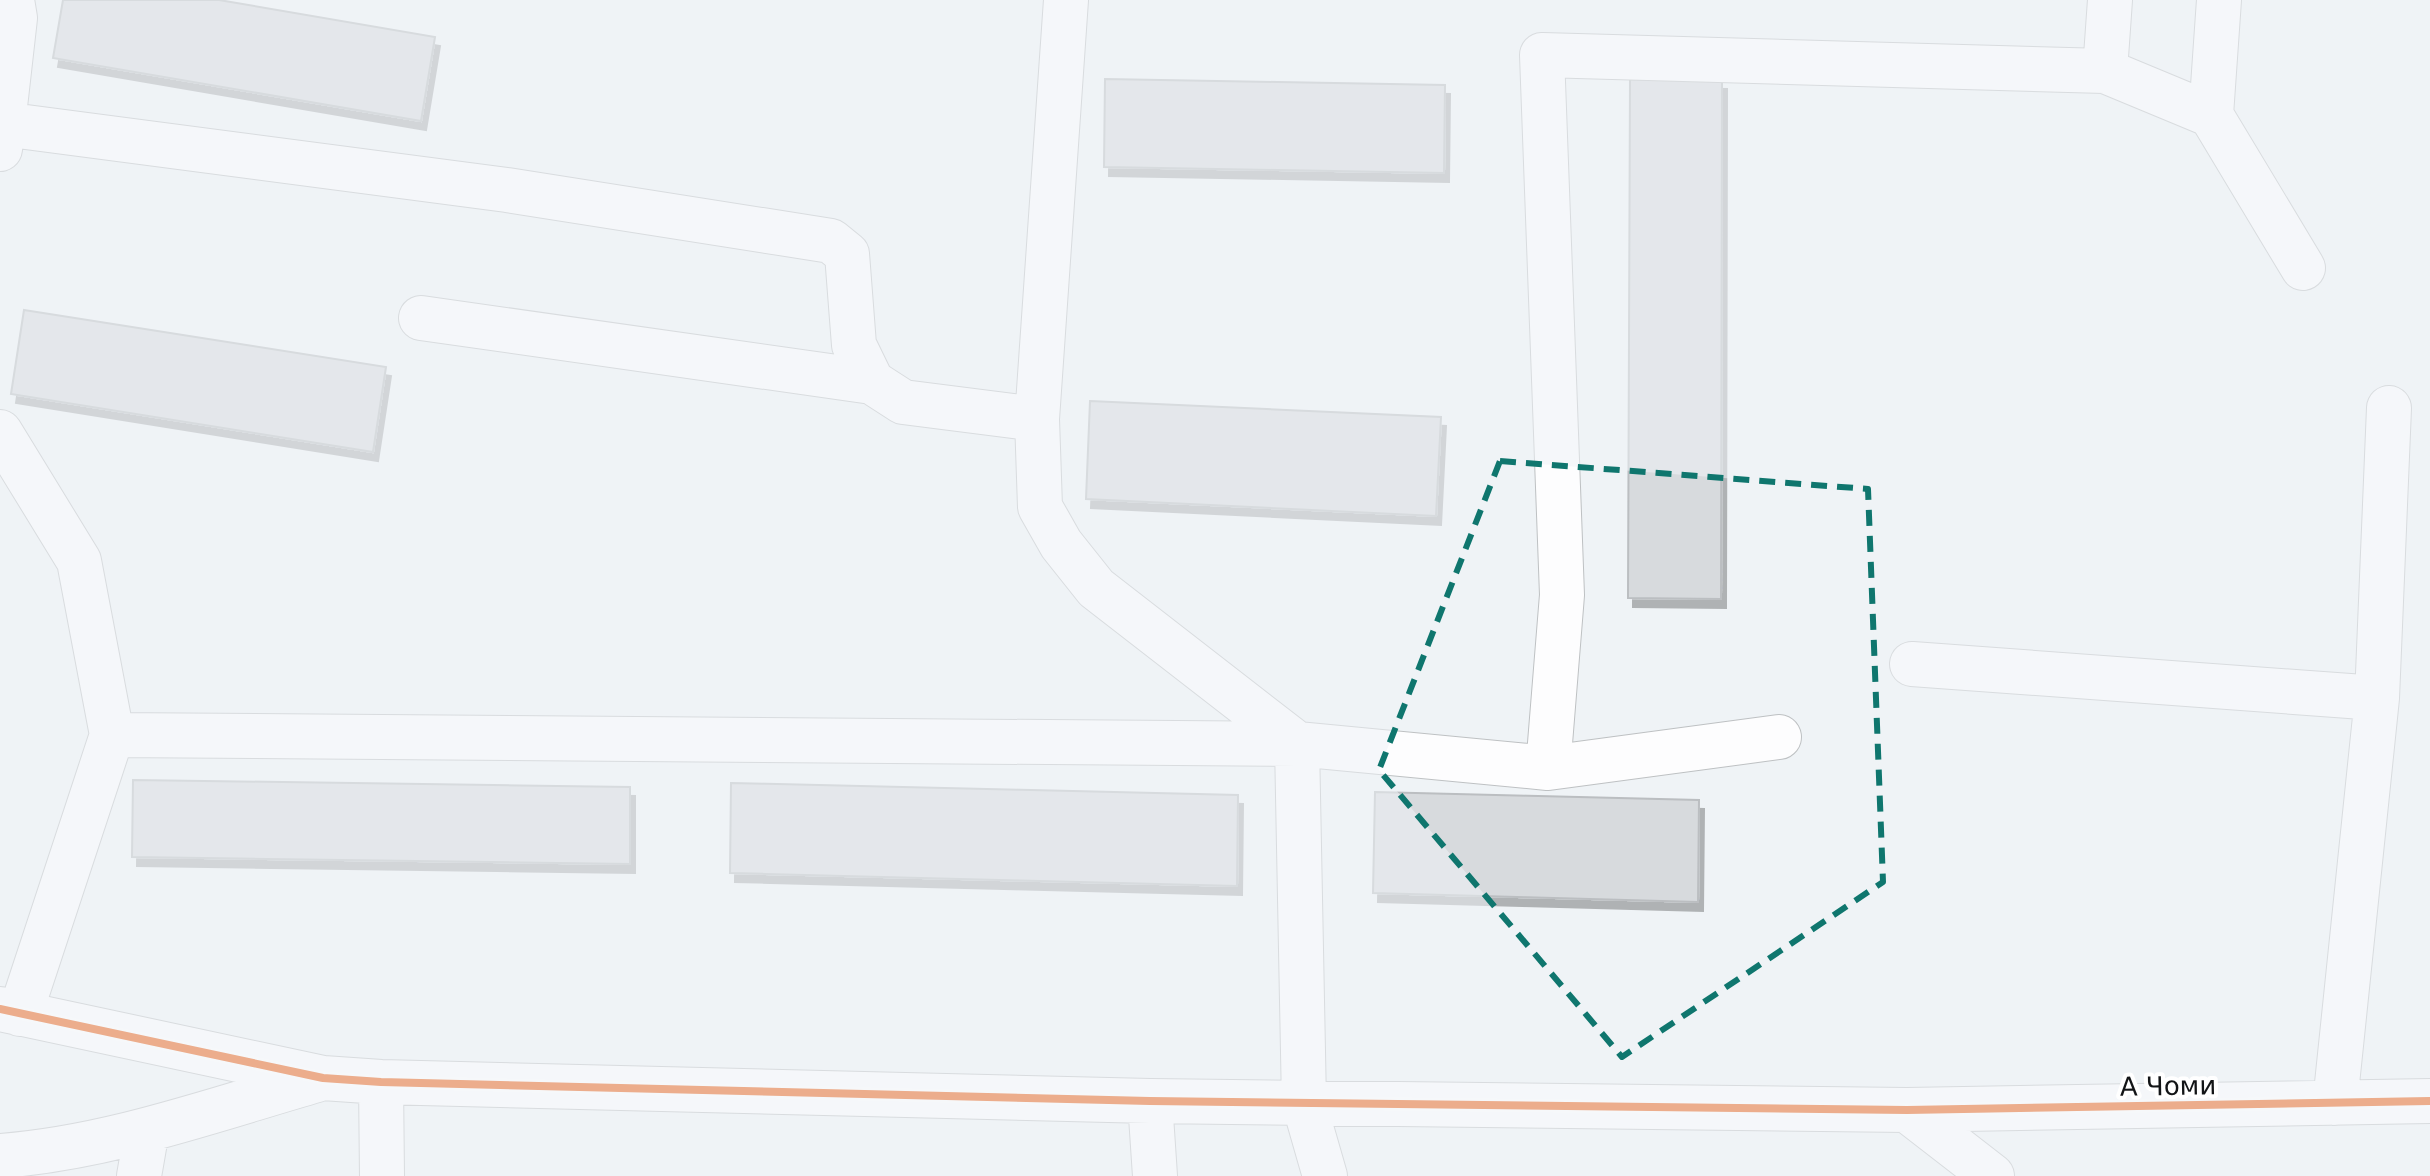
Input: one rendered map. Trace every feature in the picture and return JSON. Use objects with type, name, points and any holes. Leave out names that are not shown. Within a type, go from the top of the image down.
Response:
[{"type":"street","points":[[12,0],[15,18],[2,136],[507,190],[831,241],[847,254],[854,345],[872,382]]},
{"type":"street","points":[[1066,0],[1037,419],[1040,507],[1061,544],[1096,588],[1297,744]]},
{"type":"street","points":[[2105,71],[2110,0]]},
{"type":"street","points":[[2219,0],[2211,115],[2303,268]]},
{"type":"street","points":[[1548,768],[1562,595],[1542,55],[2105,71],[2211,115]]},
{"type":"street","points":[[421,318],[872,382],[903,402],[1037,419]]},
{"type":"street","points":[[2335,1103],[2377,698],[2389,408]]},
{"type":"street","points":[[0,432],[79,561],[112,735],[10,1011],[323,1078]]},
{"type":"street","points":[[1912,664],[2377,698]]},
{"type":"street","points":[[112,735],[1297,744],[1548,768],[1779,737]]},
{"type":"street","points":[[1297,744],[1304,1103],[1325,1176]]},
{"type":"street","points":[[0,1156],[39,1153],[147,1130],[323,1078]]},
{"type":"street","name":"А Чоми","points":[[323,1078],[1150,1101],[1907,1110],[2430,1101]]},
{"type":"street","points":[[381,1082],[382,1176]]},
{"type":"street","points":[[1150,1101],[1155,1176]]},
{"type":"street","points":[[1907,1110],[1992,1176]]},
{"type":"street","points":[[139,1176],[147,1130]]},
{"type":"highlighted area","points":[[1500,461],[1868,489],[1883,882],[1622,1057],[1379,770]]},
{"type":"building","points":[[63,0],[219,0],[435,37],[421,121],[53,58]]},
{"type":"building","points":[[1105,79],[1445,85],[1444,173],[1104,167]]},
{"type":"building","points":[[1630,79],[1722,80],[1721,599],[1628,598]]},
{"type":"building","points":[[24,310],[386,367],[373,452],[11,394]]},
{"type":"building","points":[[1090,401],[1441,417],[1436,516],[1086,499]]},
{"type":"building","points":[[133,780],[630,787],[630,864],[132,857]]},
{"type":"building","points":[[731,783],[1238,795],[1237,886],[730,873]]},
{"type":"building","points":[[1375,792],[1699,800],[1698,902],[1373,893]]},
{"type":"cycle path","points":[[0,1009],[323,1078],[381,1082],[1150,1101],[1907,1110],[2430,1101]]}]
